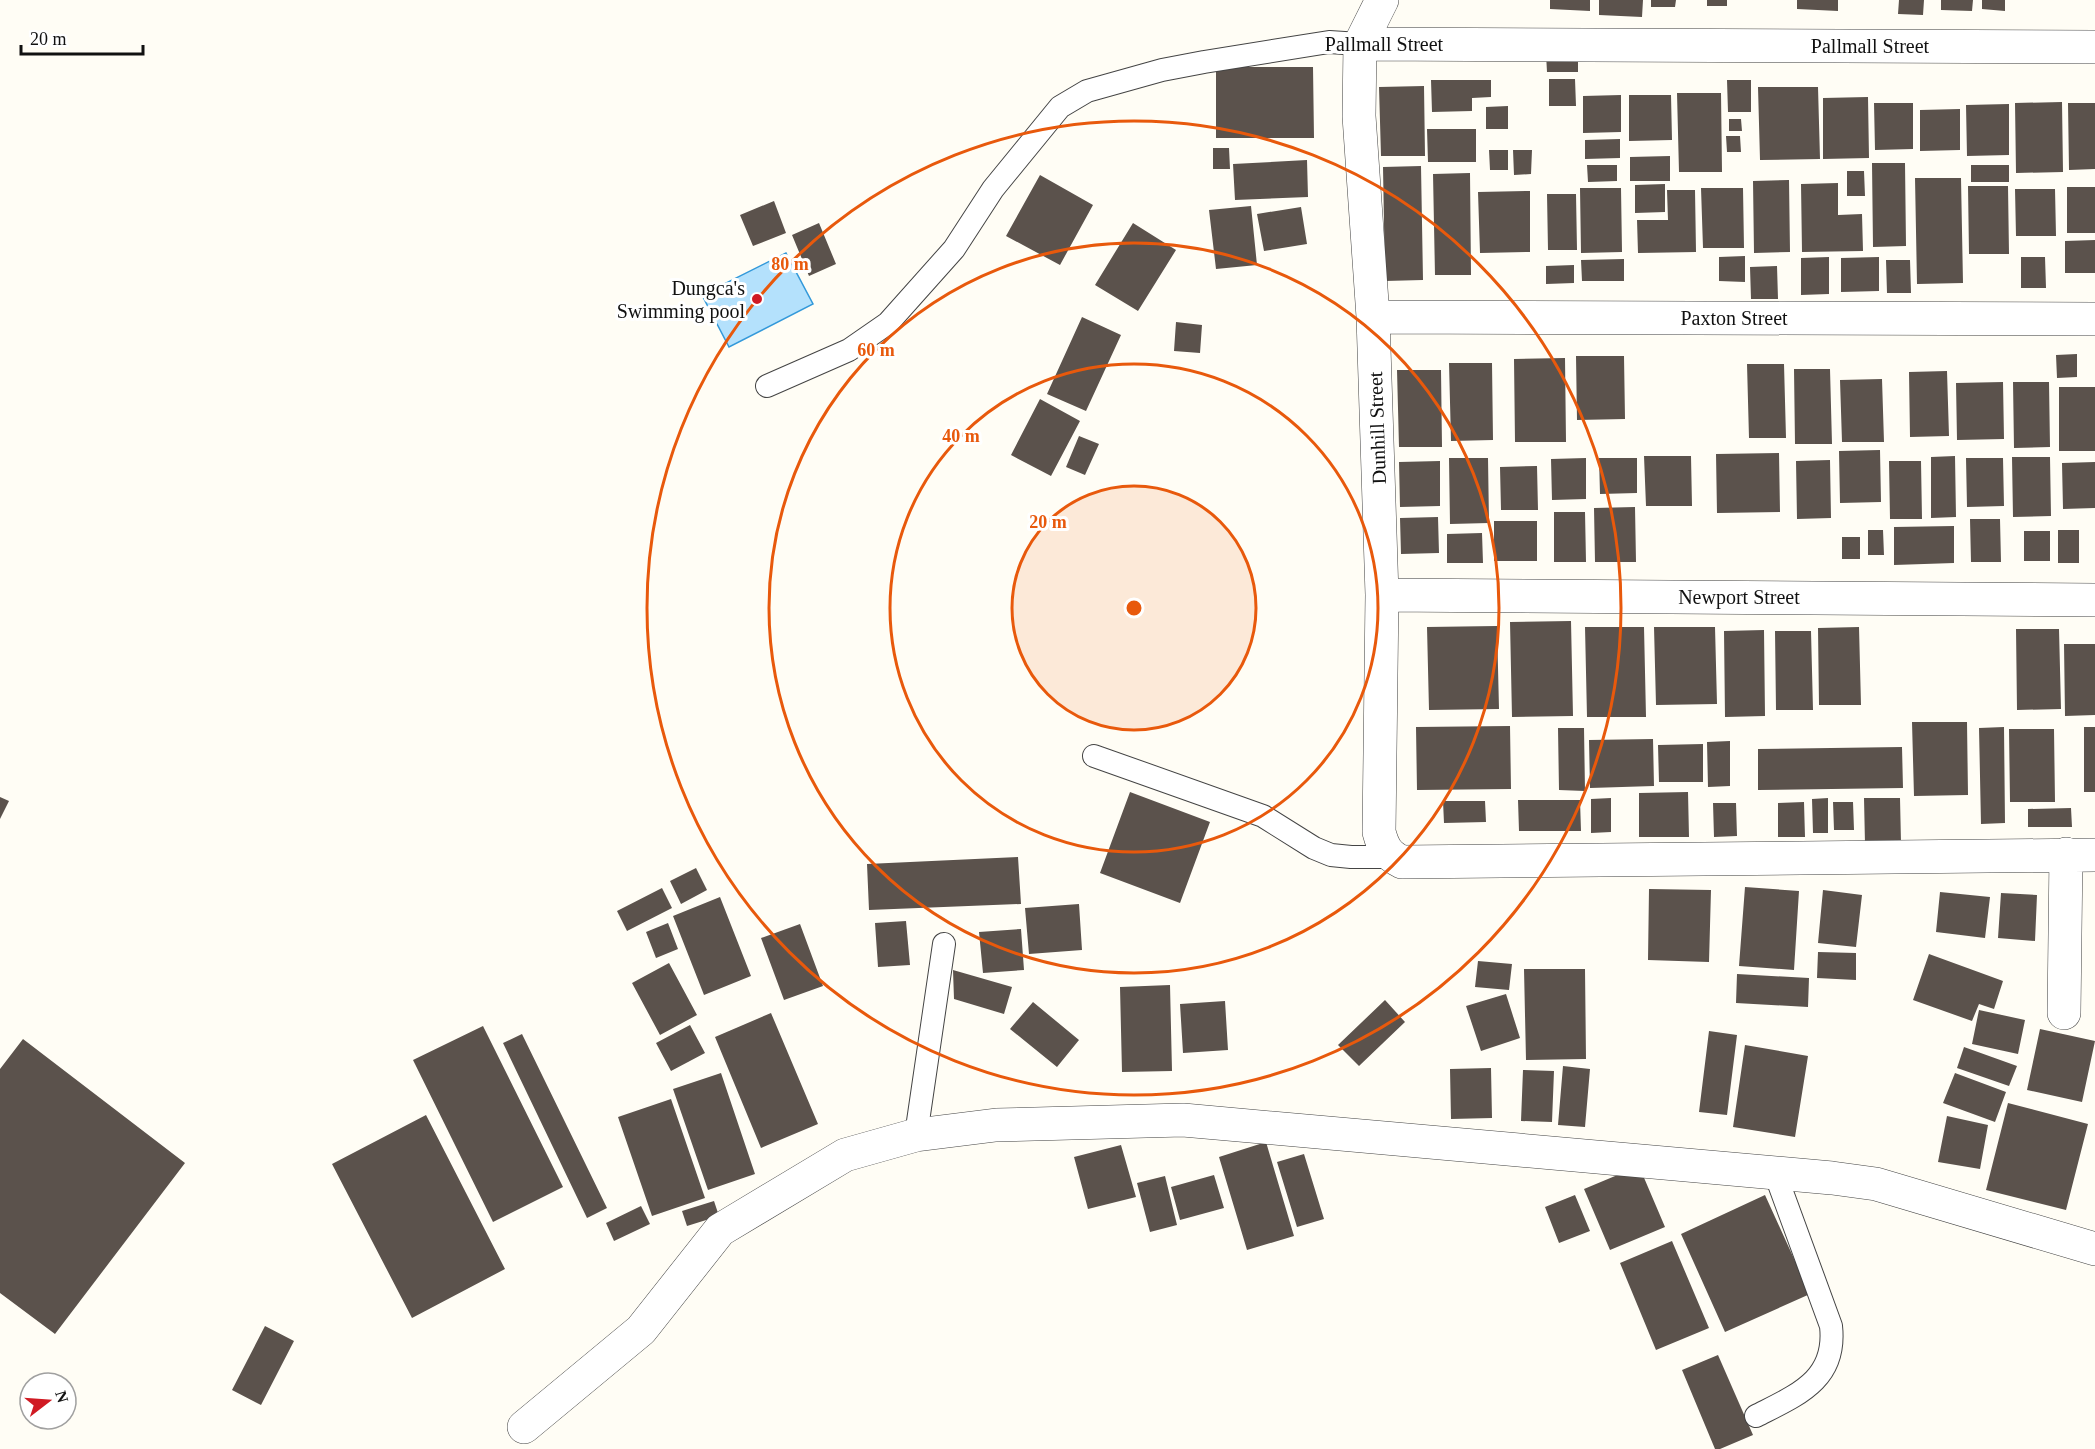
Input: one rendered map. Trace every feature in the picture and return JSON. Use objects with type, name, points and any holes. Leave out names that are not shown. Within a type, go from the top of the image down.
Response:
[{"type":"street","name":"Dunhill Street","points":[[1382,0],[1360,44],[1359,116],[1373,317],[1382,595],[1379,832],[1382,846],[1391,857]]},
{"type":"street","name":"Pallmall Street","points":[[1360,44],[2095,47]]},
{"type":"street","name":"Paxton Street","points":[[1373,317],[2095,319]]},
{"type":"street","name":"Newport Street","points":[[1382,595],[2095,600]]},
{"type":"street","points":[[1391,857],[1402,862],[2081,855],[2064,1013]]},
{"type":"street","points":[[524,1427],[641,1330],[720,1230],[845,1155],[916,1135],[996,1125],[1184,1120],[1832,1178],[1876,1184],[2095,1249]]},
{"type":"lane","name":"Pallmall Street","points":[[767,386],[849,350],[888,322],[954,249],[993,189],[1060,107],[1087,91],[1162,70],[1329,42],[1360,44]]},
{"type":"lane","points":[[1094,756],[1263,816],[1314,848],[1331,855],[1391,857]]},
{"type":"lane","points":[[916,1135],[944,944]]},
{"type":"lane","points":[[1756,1416],[1797,1395],[1813,1383],[1825,1369],[1833,1340],[1831,1326],[1775,1173]]},
{"type":"water","name":"Dungca's Swimming pool","points":[[786,253],[813,304],[729,347],[702,295]]},
{"type":"building","points":[[1550,0],[1590,0],[1590,11],[1550,9]]},
{"type":"building","points":[[1599,0],[1643,0],[1642,17],[1599,15]]},
{"type":"building","points":[[1651,0],[1676,0],[1675,7],[1651,7]]},
{"type":"building","points":[[1707,0],[1727,0],[1727,6],[1707,6]]},
{"type":"building","points":[[1797,0],[1838,0],[1838,11],[1797,9]]},
{"type":"building","points":[[1899,0],[1924,0],[1923,15],[1898,14]]},
{"type":"building","points":[[1941,0],[1973,0],[1972,11],[1941,10]]},
{"type":"building","points":[[1982,0],[2005,0],[2005,11],[1982,9]]},
{"type":"building","points":[[1546,54],[1578,54],[1578,72],[1547,72]]},
{"type":"building","points":[[1216,67],[1313,67],[1314,138],[1216,138]]},
{"type":"building","points":[[1549,79],[1575,79],[1576,106],[1549,106]]},
{"type":"building","points":[[1431,80],[1491,80],[1491,97],[1472,98],[1472,111],[1432,112]]},
{"type":"building","points":[[1727,80],[1751,80],[1751,112],[1728,112]]},
{"type":"building","points":[[1424,86],[1425,156],[1381,156],[1379,87]]},
{"type":"building","points":[[1758,87],[1818,87],[1820,159],[1760,160]]},
{"type":"building","points":[[1677,93],[1721,93],[1722,172],[1679,172]]},
{"type":"building","points":[[1621,95],[1621,132],[1583,133],[1583,96]]},
{"type":"building","points":[[1629,95],[1671,95],[1672,140],[1629,141]]},
{"type":"building","points":[[1868,97],[1869,158],[1823,159],[1823,98]]},
{"type":"building","points":[[2062,102],[2063,172],[2016,173],[2015,103]]},
{"type":"building","points":[[1874,103],[1913,103],[1913,149],[1875,150]]},
{"type":"building","points":[[2068,103],[2095,103],[2095,169],[2069,170]]},
{"type":"building","points":[[2009,104],[2009,155],[1967,156],[1966,105]]},
{"type":"building","points":[[1508,106],[1508,129],[1486,129],[1486,107]]},
{"type":"building","points":[[1960,109],[1960,150],[1920,151],[1920,110]]},
{"type":"building","points":[[1729,119],[1741,119],[1742,131],[1729,131]]},
{"type":"building","points":[[1427,129],[1476,129],[1476,162],[1428,162]]},
{"type":"building","points":[[1726,136],[1740,136],[1741,152],[1727,152]]},
{"type":"building","points":[[1620,139],[1620,158],[1585,159],[1585,140]]},
{"type":"building","points":[[1213,148],[1229,148],[1230,169],[1213,169]]},
{"type":"building","points":[[1489,150],[1508,150],[1508,170],[1490,170]]},
{"type":"building","points":[[1513,150],[1532,150],[1531,174],[1514,175]]},
{"type":"building","points":[[1670,156],[1670,181],[1630,181],[1630,157]]},
{"type":"building","points":[[1307,160],[1308,197],[1235,200],[1233,164]]},
{"type":"building","points":[[1872,163],[1905,163],[1906,246],[1873,247]]},
{"type":"building","points":[[1587,165],[1617,165],[1617,181],[1588,182]]},
{"type":"building","points":[[1971,165],[2009,165],[2009,182],[1971,182]]},
{"type":"building","points":[[1421,166],[1423,280],[1385,281],[1383,167]]},
{"type":"building","points":[[1847,171],[1864,171],[1865,196],[1847,196]]},
{"type":"building","points":[[1470,173],[1471,275],[1435,275],[1433,174]]},
{"type":"building","points":[[1040,175],[1093,205],[1060,265],[1006,236]]},
{"type":"building","points":[[1915,178],[1961,178],[1963,283],[1917,284]]},
{"type":"building","points":[[1789,180],[1790,252],[1754,253],[1753,181]]},
{"type":"building","points":[[1838,183],[1838,215],[1862,214],[1863,251],[1802,252],[1801,184]]},
{"type":"building","points":[[1665,184],[1665,212],[1635,213],[1635,185]]},
{"type":"building","points":[[1968,186],[2008,186],[2009,254],[1969,254]]},
{"type":"building","points":[[2067,187],[2095,187],[2095,233],[2067,233]]},
{"type":"building","points":[[1580,188],[1621,188],[1622,252],[1581,253]]},
{"type":"building","points":[[1701,188],[1743,188],[1744,248],[1703,248]]},
{"type":"building","points":[[2015,189],[2055,189],[2056,236],[2016,236]]},
{"type":"building","points":[[1667,190],[1695,190],[1696,252],[1638,253],[1637,220],[1668,220]]},
{"type":"building","points":[[1530,191],[1530,252],[1480,253],[1478,192]]},
{"type":"building","points":[[1547,194],[1576,194],[1577,250],[1548,250]]},
{"type":"building","points":[[774,201],[786,233],[753,246],[740,215]]},
{"type":"building","points":[[1251,206],[1257,265],[1216,269],[1209,210]]},
{"type":"building","points":[[1301,207],[1307,244],[1264,251],[1257,214]]},
{"type":"building","points":[[819,223],[836,264],[809,276],[792,235]]},
{"type":"building","points":[[1133,223],[1176,250],[1138,311],[1095,285]]},
{"type":"building","points":[[2095,240],[2095,273],[2065,273],[2065,241]]},
{"type":"building","points":[[1745,256],[1745,282],[1719,281],[1719,257]]},
{"type":"building","points":[[1829,257],[1829,294],[1801,295],[1801,258]]},
{"type":"building","points":[[1879,257],[1879,291],[1841,292],[1841,258]]},
{"type":"building","points":[[2021,257],[2045,257],[2046,288],[2021,288]]},
{"type":"building","points":[[1624,259],[1624,281],[1582,281],[1581,260]]},
{"type":"building","points":[[1886,260],[1910,260],[1911,293],[1887,293]]},
{"type":"building","points":[[1574,265],[1574,283],[1546,284],[1546,266]]},
{"type":"building","points":[[1777,266],[1778,299],[1751,299],[1750,267]]},
{"type":"building","points":[[1082,317],[1121,335],[1086,411],[1047,394]]},
{"type":"building","points":[[1176,322],[1202,325],[1200,353],[1174,351]]},
{"type":"building","points":[[2077,354],[2077,377],[2057,378],[2056,355]]},
{"type":"building","points":[[1576,356],[1624,356],[1625,419],[1577,420]]},
{"type":"building","points":[[1565,358],[1566,442],[1515,442],[1514,359]]},
{"type":"building","points":[[1449,363],[1492,363],[1493,440],[1451,441]]},
{"type":"building","points":[[1747,364],[1784,364],[1786,438],[1749,438]]},
{"type":"building","points":[[1794,369],[1830,369],[1832,444],[1795,444]]},
{"type":"building","points":[[1397,370],[1441,370],[1442,447],[1399,447]]},
{"type":"building","points":[[1947,371],[1949,436],[1910,437],[1909,372]]},
{"type":"building","points":[[1882,379],[1884,442],[1842,442],[1840,380]]},
{"type":"building","points":[[2003,382],[2004,439],[1957,440],[1956,383]]},
{"type":"building","points":[[2013,382],[2049,382],[2050,447],[2014,448]]},
{"type":"building","points":[[2059,387],[2095,387],[2095,451],[2059,451]]},
{"type":"building","points":[[1040,399],[1080,421],[1051,476],[1011,455]]},
{"type":"building","points":[[1079,436],[1099,444],[1085,475],[1066,467]]},
{"type":"building","points":[[1880,450],[1881,502],[1840,503],[1839,451]]},
{"type":"building","points":[[1779,453],[1780,512],[1717,513],[1716,454]]},
{"type":"building","points":[[1644,456],[1691,456],[1692,506],[1646,506]]},
{"type":"building","points":[[1955,456],[1956,517],[1931,518],[1931,457]]},
{"type":"building","points":[[2012,457],[2050,457],[2051,516],[2013,517]]},
{"type":"building","points":[[1449,458],[1488,458],[1489,523],[1450,524]]},
{"type":"building","points":[[1586,458],[1586,499],[1552,500],[1551,459]]},
{"type":"building","points":[[1599,458],[1637,458],[1637,493],[1600,494]]},
{"type":"building","points":[[1966,458],[2003,458],[2004,506],[1967,507]]},
{"type":"building","points":[[1830,460],[1831,518],[1797,519],[1796,461]]},
{"type":"building","points":[[1440,461],[1440,506],[1400,507],[1399,462]]},
{"type":"building","points":[[1889,461],[1921,461],[1922,519],[1890,519]]},
{"type":"building","points":[[2095,462],[2095,508],[2063,509],[2062,463]]},
{"type":"building","points":[[1537,466],[1538,510],[1501,510],[1500,467]]},
{"type":"building","points":[[1635,507],[1636,562],[1595,562],[1594,508]]},
{"type":"building","points":[[1554,512],[1585,512],[1586,562],[1554,562]]},
{"type":"building","points":[[1438,517],[1439,553],[1401,554],[1400,518]]},
{"type":"building","points":[[1970,519],[2000,519],[2001,562],[1971,562]]},
{"type":"building","points":[[1494,521],[1537,521],[1537,561],[1494,561]]},
{"type":"building","points":[[1954,526],[1954,563],[1894,565],[1894,527]]},
{"type":"building","points":[[1868,530],[1883,530],[1884,555],[1868,555]]},
{"type":"building","points":[[2058,530],[2079,530],[2079,563],[2058,563]]},
{"type":"building","points":[[2024,531],[2050,531],[2050,561],[2024,561]]},
{"type":"building","points":[[1482,533],[1483,563],[1447,563],[1447,534]]},
{"type":"building","points":[[1842,537],[1860,537],[1860,559],[1842,559]]},
{"type":"building","points":[[1571,621],[1573,716],[1512,717],[1510,622]]},
{"type":"building","points":[[1497,626],[1499,709],[1429,710],[1427,627]]},
{"type":"building","points":[[1585,627],[1644,627],[1646,717],[1587,717]]},
{"type":"building","points":[[1654,627],[1715,627],[1717,704],[1656,705]]},
{"type":"building","points":[[1859,627],[1861,705],[1819,705],[1818,628]]},
{"type":"building","points":[[2016,629],[2059,629],[2061,709],[2017,710]]},
{"type":"building","points":[[1764,630],[1765,716],[1725,717],[1724,631]]},
{"type":"building","points":[[1775,631],[1811,631],[1813,710],[1776,710]]},
{"type":"building","points":[[2064,644],[2095,644],[2095,715],[2065,716]]},
{"type":"building","points":[[1912,722],[1967,722],[1968,795],[1914,796]]},
{"type":"building","points":[[1510,726],[1511,789],[1417,790],[1416,727]]},
{"type":"building","points":[[2004,727],[2005,823],[1981,824],[1979,728]]},
{"type":"building","points":[[2084,727],[2095,727],[2095,792],[2084,792]]},
{"type":"building","points":[[1558,728],[1584,728],[1585,791],[1559,790]]},
{"type":"building","points":[[2009,729],[2054,729],[2055,802],[2010,802]]},
{"type":"building","points":[[1653,739],[1654,786],[1590,788],[1589,740]]},
{"type":"building","points":[[1730,741],[1730,786],[1708,787],[1707,742]]},
{"type":"building","points":[[1703,744],[1703,782],[1659,782],[1658,745]]},
{"type":"building","points":[[1902,747],[1903,788],[1758,790],[1758,749]]},
{"type":"building","points":[[1130,792],[1210,822],[1180,903],[1100,873]]},
{"type":"building","points":[[1688,792],[1689,837],[1639,837],[1639,793]]},
{"type":"building","points":[[0,797],[9,801],[0,819]]},
{"type":"building","points":[[1611,798],[1611,832],[1591,833],[1591,799]]},
{"type":"building","points":[[1828,798],[1828,833],[1813,833],[1812,799]]},
{"type":"building","points":[[1864,798],[1900,798],[1901,843],[1865,844]]},
{"type":"building","points":[[1518,800],[1580,800],[1581,831],[1519,831]]},
{"type":"building","points":[[1443,801],[1485,801],[1486,822],[1444,823]]},
{"type":"building","points":[[1804,802],[1805,837],[1778,837],[1778,803]]},
{"type":"building","points":[[1833,802],[1853,802],[1854,830],[1834,830]]},
{"type":"building","points":[[1713,803],[1736,803],[1737,836],[1714,837]]},
{"type":"building","points":[[2071,808],[2072,827],[2028,827],[2028,809]]},
{"type":"building","points":[[1018,857],[1021,904],[869,910],[867,864]]},
{"type":"building","points":[[696,868],[707,890],[681,904],[670,881]]},
{"type":"building","points":[[1745,887],[1799,891],[1794,970],[1739,966]]},
{"type":"building","points":[[662,888],[672,908],[627,931],[617,911]]},
{"type":"building","points":[[1649,889],[1711,890],[1709,962],[1648,960]]},
{"type":"building","points":[[1823,890],[1862,895],[1856,947],[1818,943]]},
{"type":"building","points":[[1940,892],[1990,897],[1985,938],[1936,932]]},
{"type":"building","points":[[2001,893],[2037,895],[2035,941],[1998,938]]},
{"type":"building","points":[[720,897],[751,976],[704,995],[673,916]]},
{"type":"building","points":[[1079,904],[1082,950],[1029,954],[1025,908]]},
{"type":"building","points":[[906,921],[910,965],[878,967],[875,923]]},
{"type":"building","points":[[668,923],[678,949],[656,958],[646,932]]},
{"type":"building","points":[[800,924],[823,986],[784,1000],[761,938]]},
{"type":"building","points":[[1021,929],[1024,970],[983,973],[979,932]]},
{"type":"building","points":[[1818,952],[1856,953],[1856,980],[1817,978]]},
{"type":"building","points":[[1929,954],[2003,981],[1994,1009],[1979,1004],[1972,1021],[1913,1000]]},
{"type":"building","points":[[1478,961],[1512,964],[1509,990],[1475,987]]},
{"type":"building","points":[[669,963],[697,1015],[660,1035],[632,983]]},
{"type":"building","points":[[1524,969],[1585,969],[1586,1059],[1526,1060]]},
{"type":"building","points":[[953,970],[1012,987],[1004,1014],[954,999]]},
{"type":"building","points":[[1737,974],[1809,978],[1808,1007],[1736,1003]]},
{"type":"building","points":[[1170,985],[1172,1071],[1122,1072],[1120,987]]},
{"type":"building","points":[[1506,994],[1520,1038],[1481,1051],[1466,1006]]},
{"type":"building","points":[[1385,1000],[1405,1022],[1359,1066],[1338,1045]]},
{"type":"building","points":[[1225,1001],[1228,1050],[1183,1053],[1180,1004]]},
{"type":"building","points":[[1033,1002],[1079,1040],[1057,1067],[1010,1029]]},
{"type":"building","points":[[1979,1010],[2025,1020],[2018,1054],[1972,1044]]},
{"type":"building","points":[[771,1013],[818,1124],[761,1148],[715,1037]]},
{"type":"building","points":[[690,1025],[705,1053],[671,1071],[656,1043]]},
{"type":"building","points":[[483,1026],[563,1187],[493,1222],[413,1060]]},
{"type":"building","points":[[2040,1029],[2095,1041],[2082,1102],[2027,1090]]},
{"type":"building","points":[[1709,1031],[1737,1035],[1727,1115],[1699,1112]]},
{"type":"building","points":[[522,1034],[607,1208],[587,1218],[503,1043]]},
{"type":"building","points":[[23,1039],[185,1163],[55,1334],[0,1293],[0,1069]]},
{"type":"building","points":[[1745,1045],[1808,1056],[1795,1137],[1733,1127]]},
{"type":"building","points":[[1964,1047],[2017,1066],[2009,1086],[1957,1068]]},
{"type":"building","points":[[1563,1066],[1590,1069],[1585,1127],[1558,1125]]},
{"type":"building","points":[[1491,1068],[1492,1118],[1451,1119],[1450,1069]]},
{"type":"building","points":[[1523,1070],[1554,1071],[1552,1122],[1521,1121]]},
{"type":"building","points":[[721,1073],[755,1174],[708,1190],[673,1089]]},
{"type":"building","points":[[1955,1073],[2006,1092],[1995,1122],[1943,1103]]},
{"type":"building","points":[[671,1099],[705,1198],[652,1216],[618,1117]]},
{"type":"building","points":[[2008,1103],[2088,1124],[2066,1210],[1986,1190]]},
{"type":"building","points":[[426,1115],[505,1269],[412,1318],[332,1164]]},
{"type":"building","points":[[1947,1116],[1988,1125],[1980,1169],[1938,1162]]},
{"type":"building","points":[[1266,1142],[1294,1236],[1247,1250],[1219,1157]]},
{"type":"building","points":[[1121,1145],[1136,1197],[1088,1209],[1074,1157]]},
{"type":"building","points":[[1304,1154],[1324,1219],[1297,1227],[1277,1162]]},
{"type":"building","points":[[1639,1166],[1665,1227],[1610,1250],[1584,1189]]},
{"type":"building","points":[[1214,1175],[1224,1208],[1180,1220],[1171,1187]]},
{"type":"building","points":[[1165,1176],[1177,1225],[1150,1232],[1137,1183]]},
{"type":"building","points":[[1575,1195],[1590,1231],[1559,1243],[1545,1207]]},
{"type":"building","points":[[1765,1195],[1810,1294],[1725,1332],[1681,1234]]},
{"type":"building","points":[[714,1201],[719,1216],[687,1226],[682,1211]]},
{"type":"building","points":[[641,1206],[650,1224],[614,1241],[606,1223]]},
{"type":"building","points":[[1672,1241],[1709,1328],[1656,1350],[1620,1263]]},
{"type":"building","points":[[265,1326],[294,1341],[261,1405],[232,1390]]},
{"type":"building","points":[[1718,1355],[1753,1435],[1715,1449],[1682,1370]]},
{"type":"place","name":"Dungca's Swimming pool","points":[[757,299]]}]
